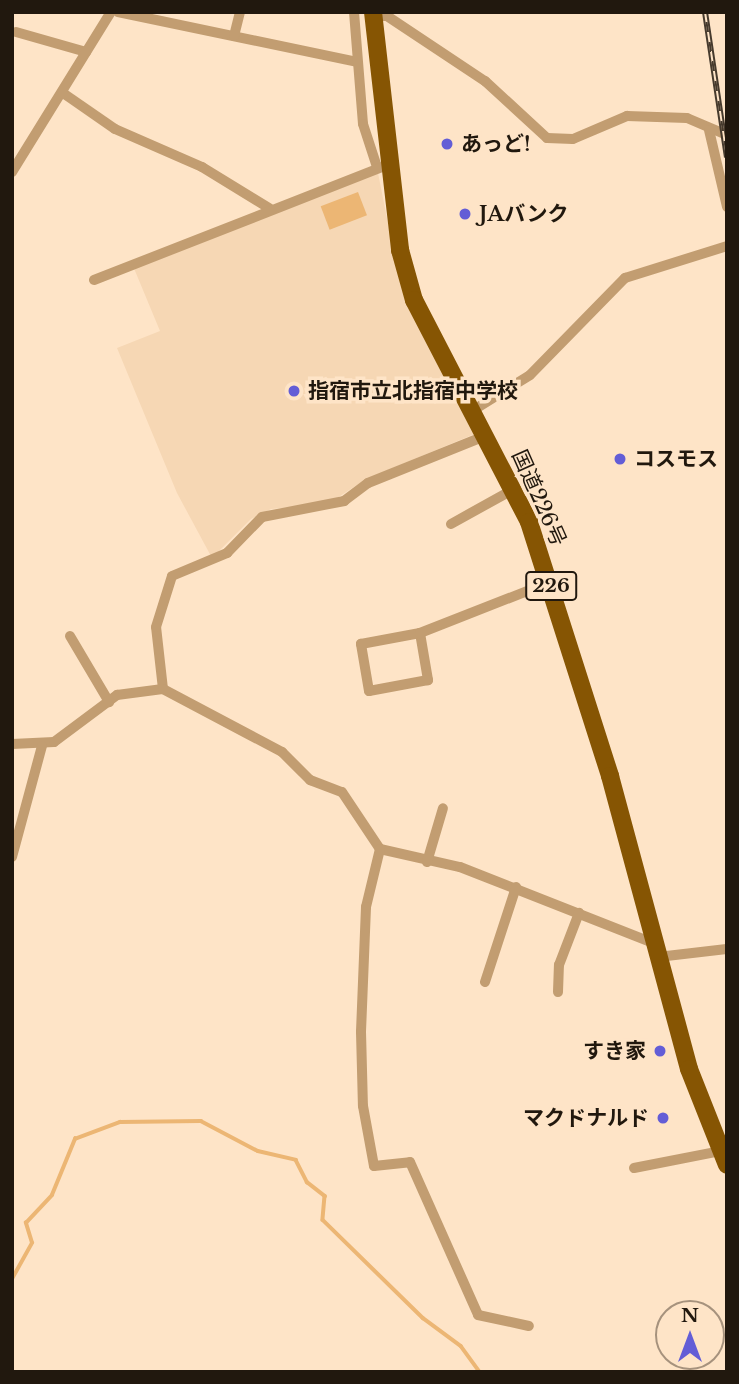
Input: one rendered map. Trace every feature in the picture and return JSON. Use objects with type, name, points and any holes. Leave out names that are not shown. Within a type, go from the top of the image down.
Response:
[{"type":"highway","name":"国道226号","points":[[373,14],[383,165],[414,300],[514,489],[550,582],[688,1069],[725,1159]]},
{"type":"street","points":[[12,172],[111,12]]},
{"type":"street","points":[[118,12],[358,62]]},
{"type":"street","points":[[234,36],[240,12]]},
{"type":"street","points":[[94,280],[269,208],[383,165],[363,124],[354,12]]},
{"type":"street","points":[[373,14],[387,16],[485,81],[547,138],[573,139],[627,116],[671,115],[727,135]]},
{"type":"street","points":[[16,32],[86,52]]},
{"type":"street","points":[[63,93],[115,129],[202,167],[269,208]]},
{"type":"street","points":[[709,130],[727,207]]},
{"type":"street","points":[[472,411],[530,375],[625,278],[727,246]]},
{"type":"street","points":[[163,690],[156,627],[172,576],[227,553],[262,517],[344,501],[368,482],[485,436]]},
{"type":"street","points":[[451,524],[514,489]]},
{"type":"street","points":[[420,633],[428,680],[369,691],[361,644],[420,633],[550,582]]},
{"type":"street","points":[[70,636],[108,702]]},
{"type":"street","points":[[12,744],[42,746],[108,702],[139,688],[163,690],[282,752],[310,780],[342,792],[380,849],[516,887],[579,913],[656,951],[727,949]]},
{"type":"street","points":[[12,857],[42,746]]},
{"type":"street","points":[[427,862],[443,808]]},
{"type":"street","points":[[380,849],[366,907],[361,1032],[363,1106],[374,1166],[410,1162],[478,1315],[529,1326]]},
{"type":"street","points":[[485,982],[516,887]]},
{"type":"street","points":[[558,992],[559,965],[579,913]]},
{"type":"street","points":[[634,1168],[725,1159]]},
{"type":"shaded area","name":"指宿市立北指宿中学校","points":[[378,173],[397,268],[477,433],[366,479],[328,504],[271,509],[251,519],[212,558],[177,493],[117,348],[160,331],[133,266]]},
{"type":"shaded area","points":[[358,192],[367,215],[330,230],[321,206]]},
{"type":"waterway","points":[[12,1279],[32,1243],[26,1223],[52,1195],[75,1139],[120,1122],[201,1121],[258,1151],[296,1160],[307,1182],[325,1196],[323,1220],[423,1318],[461,1346],[480,1372]]},
{"type":"railway","points":[[705,12],[727,157]]},
{"type":"place","name":"あっど!","points":[[447,144]]},
{"type":"place","name":"JAバンク","points":[[465,214]]},
{"type":"place","name":"指宿市立北指宿中学校","points":[[294,391]]},
{"type":"place","name":"コスモス","points":[[620,459]]},
{"type":"place","name":"すき家","points":[[660,1051]]},
{"type":"place","name":"マクドナルド","points":[[663,1118]]}]
